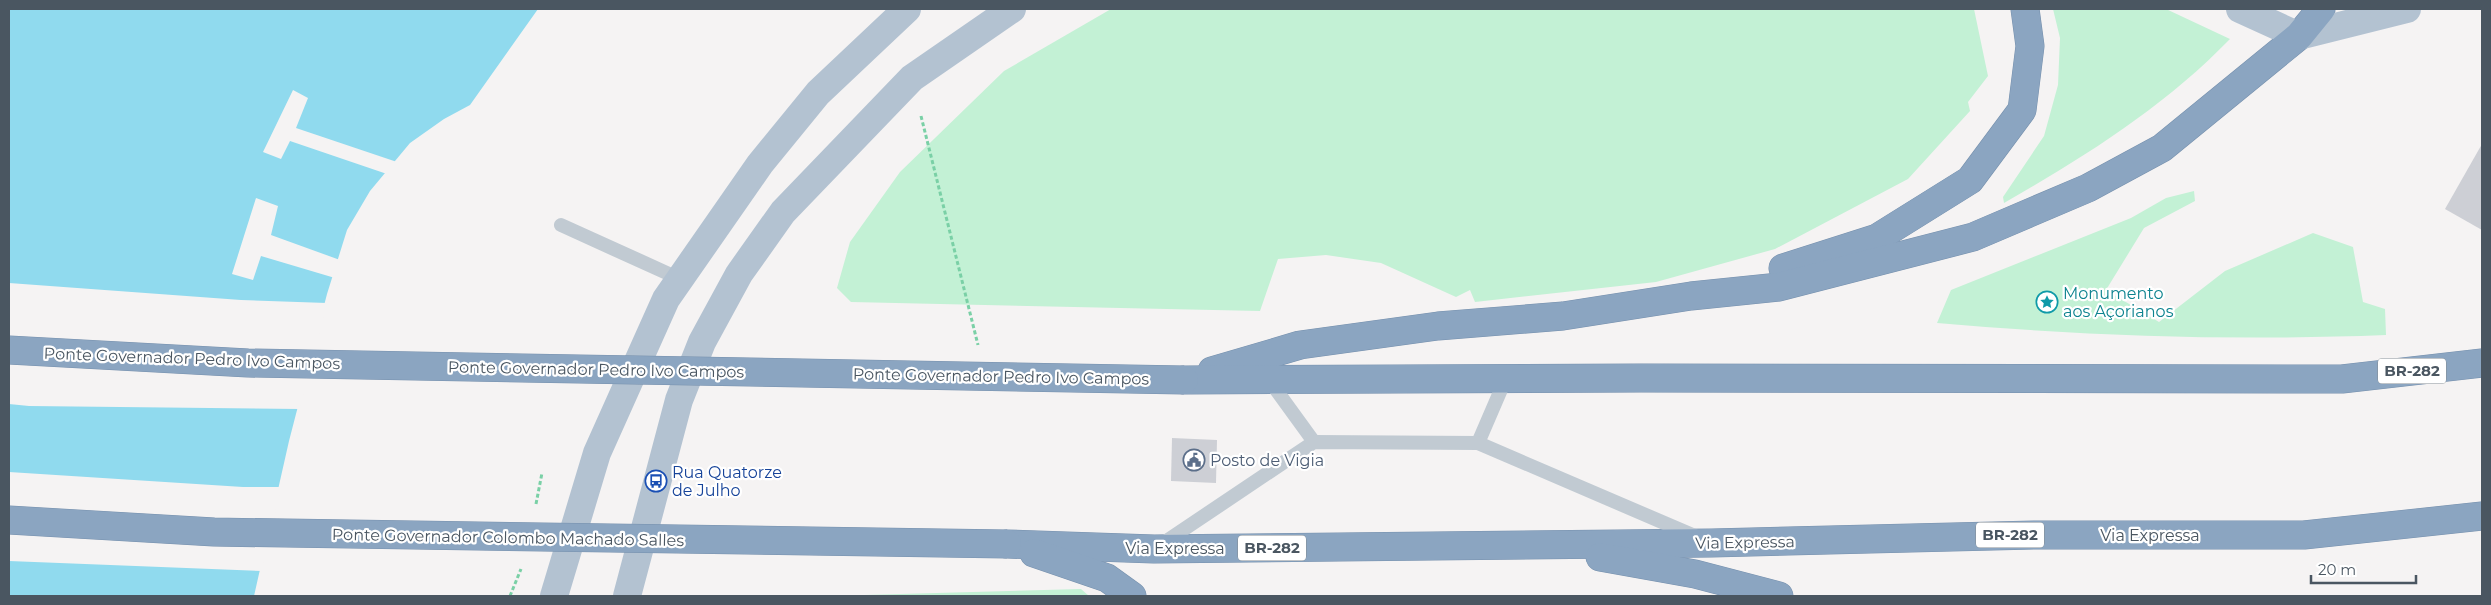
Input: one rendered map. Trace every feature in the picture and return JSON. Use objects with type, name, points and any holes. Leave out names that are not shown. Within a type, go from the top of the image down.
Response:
[{"type":"highway","points":[[1691,296],[1877,238],[1970,180],[2022,110],[2030,46],[2025,9]]},
{"type":"highway","points":[[1184,380],[1300,345],[1438,326],[1563,316],[1691,296],[1779,287],[1972,237],[2088,188],[2162,148],[2299,36],[2321,9]]},
{"type":"highway","name":"Ponte Governador Pedro Ivo Campos","points":[[9,350],[248,363],[1184,380]]},
{"type":"highway","name":"BR-282","points":[[1184,380],[1506,378],[2342,379],[2482,364]]},
{"type":"highway","name":"Via Expressa","points":[[1007,544],[1154,549],[1712,543],[2034,535],[2304,535],[2482,516]]},
{"type":"highway","name":"Ponte Governador Colombo Machado Salles","points":[[9,520],[214,532],[1007,544]]},
{"type":"highway","points":[[1007,544],[1107,578],[1132,596]]},
{"type":"highway","points":[[1537,545],[1695,574],[1781,596]]},
{"type":"main road","points":[[554,596],[597,453],[666,300],[760,164],[818,93],[907,9]]},
{"type":"main road","points":[[627,596],[679,400],[702,342],[739,274],[783,212],[912,78],[1012,9]]},
{"type":"main road","points":[[2240,9],[2299,36],[2407,9]]},
{"type":"lane","points":[[560,225],[680,279]]},
{"type":"lane","points":[[1478,443],[1506,378]]},
{"type":"lane","points":[[1269,380],[1314,442]]},
{"type":"lane","points":[[1154,549],[1314,442],[1478,443],[1712,543]]},
{"type":"path","points":[[912,78],[979,348]]},
{"type":"green space","points":[[1111,9],[1974,9],[1988,76],[1968,102],[1970,111],[1908,179],[1775,249],[1656,282],[1475,302],[1470,290],[1456,297],[1381,263],[1326,255],[1278,259],[1260,311],[851,302],[837,288],[850,242],[900,172],[1004,71]]},
{"type":"green space","points":[[2053,9],[2166,9],[2230,39],[2178,87],[2123,129],[2065,167],[2004,203],[2003,197],[2044,136],[2058,85],[2060,38]]},
{"type":"green space","points":[[2194,191],[2195,201],[2144,228],[2106,290],[2159,322],[2225,271],[2313,233],[2353,247],[2363,302],[2385,309],[2386,335],[2330,337],[2162,336],[2049,331],[1937,323],[1951,290],[2131,218],[2166,198]]},
{"type":"green space","points":[[1081,589],[1089,596],[828,596]]},
{"type":"water","points":[[9,9],[538,9],[470,105],[444,119],[410,143],[370,191],[347,230],[327,294],[289,441],[254,596],[9,596]]},
{"type":"pier","points":[[293,90],[308,98],[296,128],[397,162],[387,174],[290,141],[281,159],[263,152]]},
{"type":"pier","points":[[256,198],[278,206],[271,235],[340,260],[335,278],[261,256],[253,280],[232,274]]},
{"type":"pier","points":[[9,283],[241,300],[327,303],[300,409],[29,406],[9,404]]},
{"type":"pier","points":[[9,472],[243,487],[281,487],[262,571],[9,561]]},
{"type":"building","points":[[2482,144],[2482,230],[2445,209]]},
{"type":"building","name":"Posto de Vigia","points":[[1172,438],[1217,440],[1216,483],[1171,481]]},
{"type":"place","name":"Monumento aos Açorianos","points":[[2047,302]]},
{"type":"place","name":"Posto de Vigia","points":[[1194,460]]},
{"type":"place","name":"Rua Quatorze de Julho","points":[[656,481]]}]
